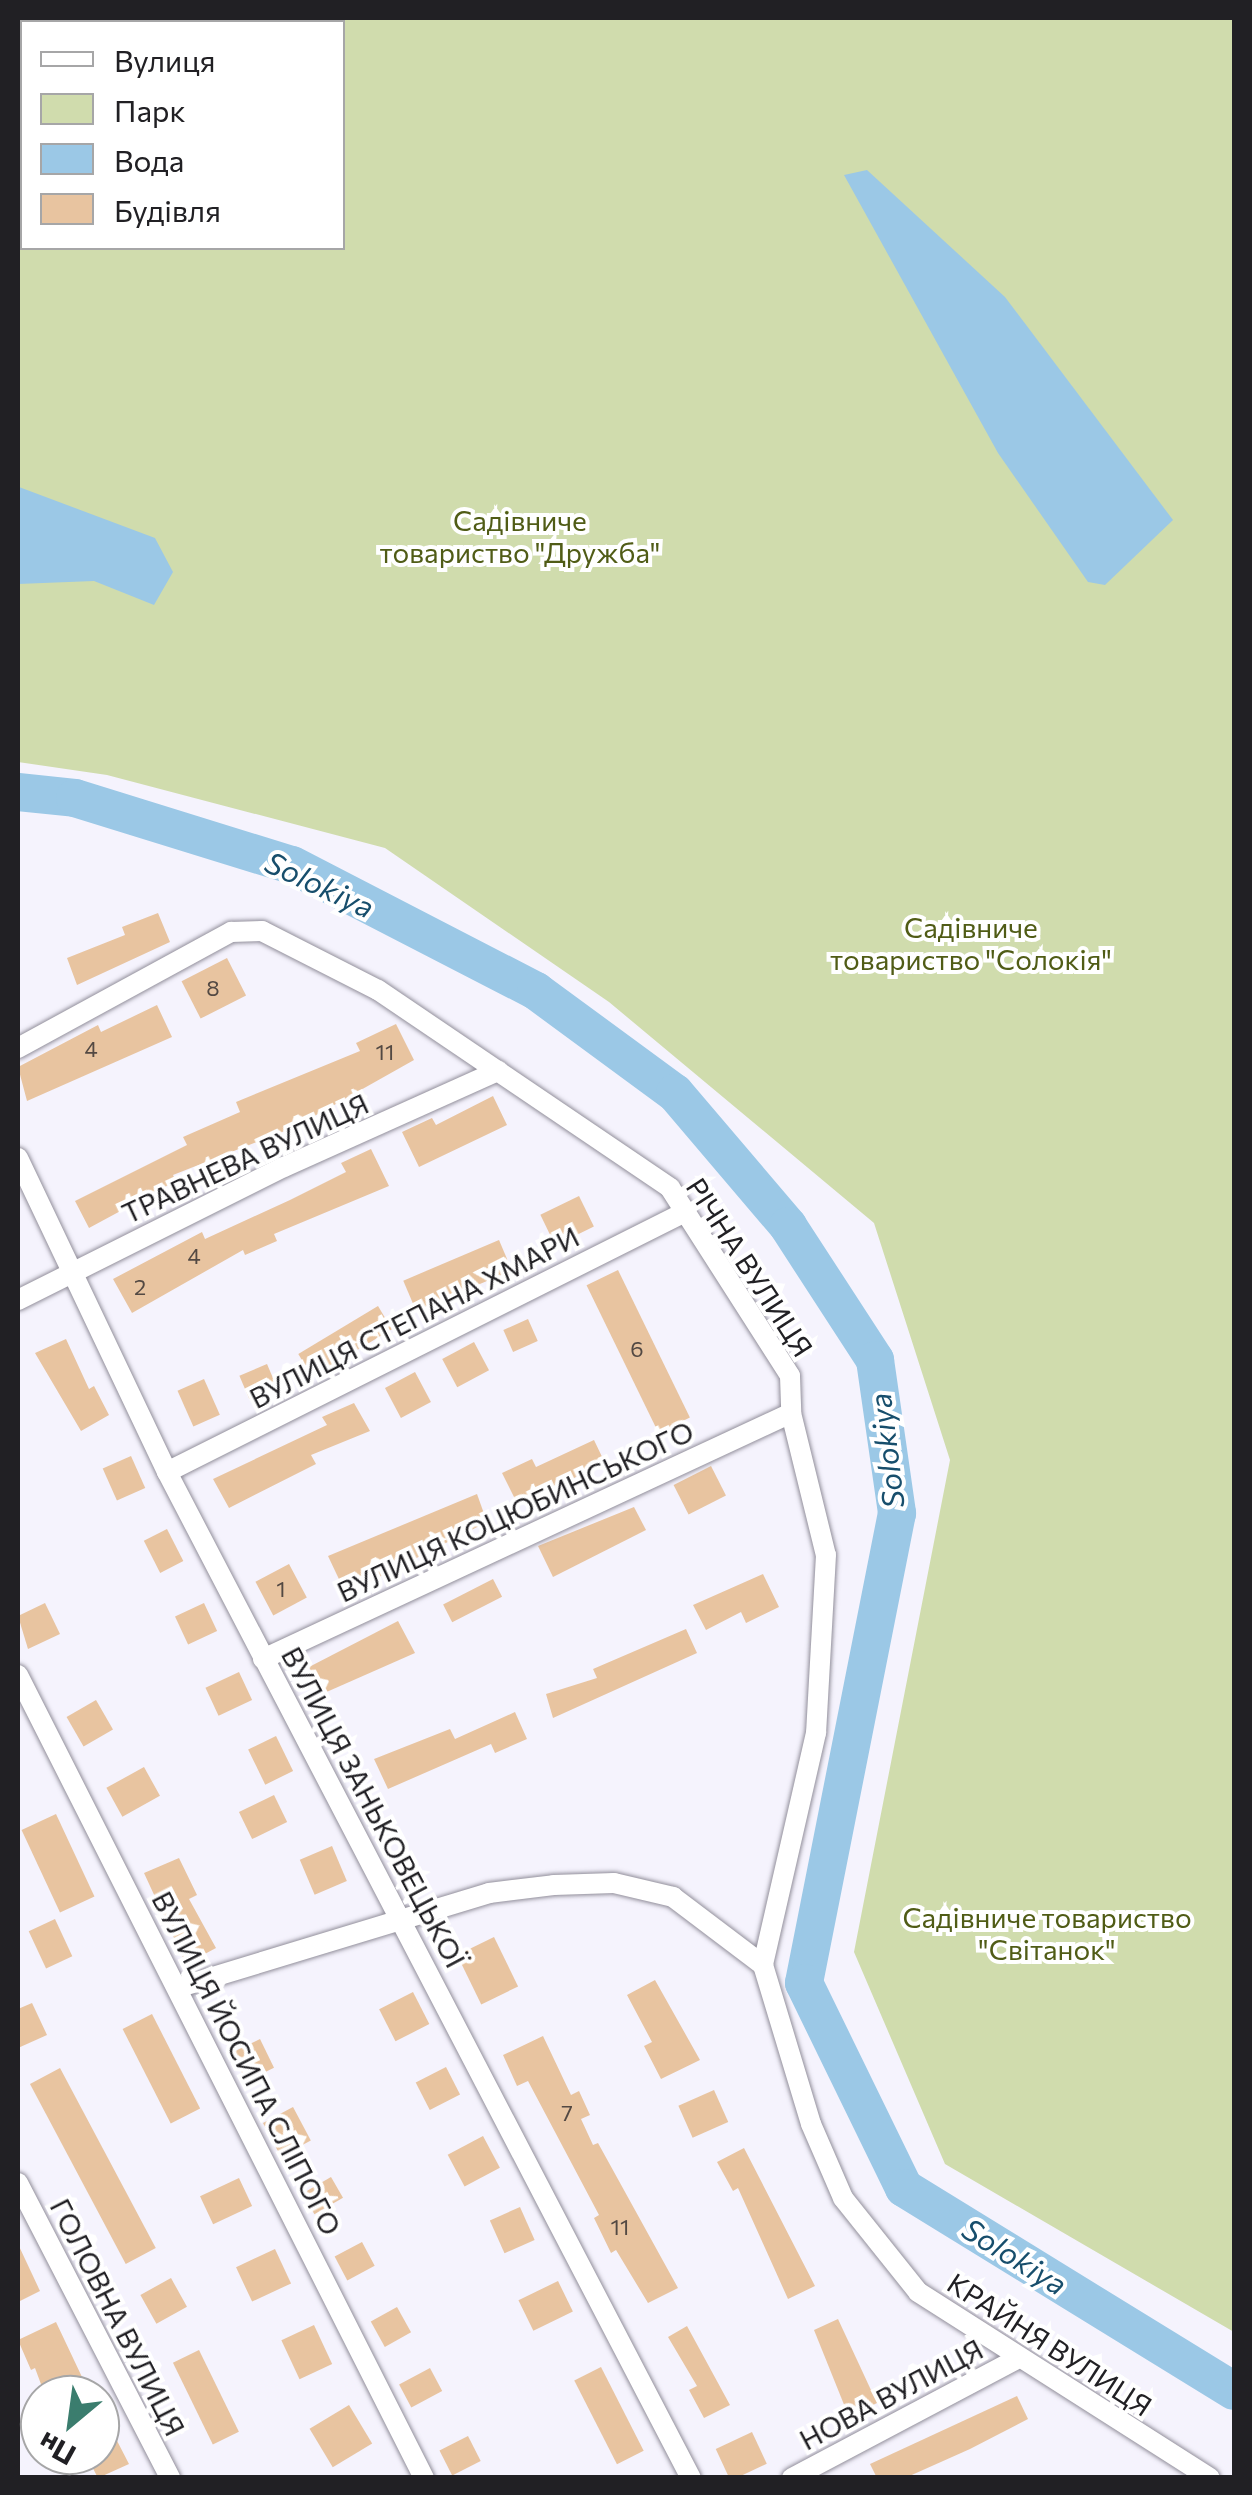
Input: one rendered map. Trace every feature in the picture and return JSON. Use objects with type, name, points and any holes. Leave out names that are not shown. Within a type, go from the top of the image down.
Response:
[{"type":"street","name":"РІЧНА ВУЛИЦЯ","points":[[18,1048],[231,932],[262,931],[378,990],[670,1188],[790,1376],[791,1413],[826,1554],[825,1654],[802,1816],[763,1964]]},
{"type":"street","name":"ТРАВНЕВА ВУЛИЦЯ","points":[[18,1300],[498,1071]]},
{"type":"street","name":"ВУЛИЦЯ ЗАНЬКОВЕЦЬКОЇ","points":[[18,1158],[167,1472],[404,1920],[691,2478]]},
{"type":"street","name":"ВУЛИЦЯ СТЕПАНА ХМАРИ","points":[[167,1472],[685,1212]]},
{"type":"street","name":"ВУЛИЦЯ КОЦЮБИНСЬКОГО","points":[[263,1659],[791,1413]]},
{"type":"street","name":"ВУЛИЦЯ ЙОСИПА СЛІПОГО","points":[[18,1676],[180,1987],[424,2478]]},
{"type":"street","points":[[180,1987],[489,1893],[614,1883],[673,1898],[763,1964]]},
{"type":"street","name":"КРАЙНЯ ВУЛИЦЯ","points":[[763,1964],[811,2124],[843,2198],[918,2292],[1015,2360],[1210,2478]]},
{"type":"street","name":"ГОЛОВНА ВУЛИЦЯ","points":[[18,2183],[170,2478]]},
{"type":"street","name":"НОВА ВУЛИЦЯ","points":[[792,2478],[1015,2360]]},
{"type":"green space","points":[[1234,18],[1234,2332],[945,2164],[854,1952],[950,1460],[874,1223],[609,1002],[385,848],[107,775],[18,762],[18,52],[20,250],[345,250],[345,20],[60,20]]},
{"type":"water","points":[[867,170],[1005,297],[1173,520],[1105,585],[1088,582],[998,453],[844,175]]},
{"type":"water","points":[[19,487],[155,538],[173,572],[154,605],[94,581],[18,584]]},
{"type":"building","points":[[158,913],[170,942],[77,985],[67,958],[125,935],[122,927]]},
{"type":"building","points":[[227,958],[246,995],[201,1019],[182,981]]},
{"type":"building","points":[[157,1005],[172,1037],[27,1101],[18,1067],[98,1025],[101,1032]]},
{"type":"building","points":[[396,1024],[414,1060],[295,1127],[173,1175],[176,1181],[89,1228],[75,1201],[187,1145],[183,1137],[240,1112],[236,1102],[360,1051],[356,1043]]},
{"type":"building","points":[[493,1096],[507,1125],[419,1167],[402,1132],[432,1118],[436,1125]]},
{"type":"building","points":[[371,1149],[389,1186],[274,1234],[277,1241],[245,1255],[243,1250],[132,1313],[113,1279],[202,1232],[205,1239],[346,1172],[341,1163]]},
{"type":"building","points":[[579,1196],[594,1227],[555,1245],[540,1215]]},
{"type":"building","points":[[499,1240],[512,1270],[416,1311],[403,1281]]},
{"type":"building","points":[[618,1270],[690,1417],[658,1433],[587,1285]]},
{"type":"building","points":[[378,1306],[392,1329],[312,1377],[298,1354]]},
{"type":"building","points":[[528,1319],[538,1341],[513,1352],[503,1330]]},
{"type":"building","points":[[66,1339],[89,1389],[94,1386],[109,1415],[81,1431],[35,1353]]},
{"type":"building","points":[[474,1342],[489,1370],[457,1387],[442,1359]]},
{"type":"building","points":[[267,1364],[277,1387],[249,1399],[239,1376]]},
{"type":"building","points":[[415,1372],[431,1402],[401,1418],[385,1388]]},
{"type":"building","points":[[204,1379],[220,1415],[193,1426],[178,1391]]},
{"type":"building","points":[[354,1403],[370,1431],[311,1455],[316,1464],[229,1508],[213,1479],[327,1425],[322,1417]]},
{"type":"building","points":[[594,1440],[605,1463],[518,1505],[502,1473],[532,1459],[536,1467]]},
{"type":"building","points":[[131,1456],[145,1488],[117,1501],[103,1469]]},
{"type":"building","points":[[711,1466],[726,1495],[689,1514],[674,1485]]},
{"type":"building","points":[[477,1494],[487,1522],[346,1594],[328,1556]]},
{"type":"building","points":[[634,1507],[646,1530],[553,1577],[538,1546]]},
{"type":"building","points":[[167,1529],[183,1561],[160,1573],[144,1541]]},
{"type":"building","points":[[289,1564],[307,1598],[273,1615],[255,1582]]},
{"type":"building","points":[[763,1574],[779,1607],[746,1623],[741,1612],[706,1630],[693,1605]]},
{"type":"building","points":[[493,1579],[502,1597],[452,1622],[443,1604]]},
{"type":"building","points":[[45,1603],[60,1634],[28,1649],[18,1616]]},
{"type":"building","points":[[204,1603],[217,1631],[188,1645],[175,1617]]},
{"type":"building","points":[[398,1621],[415,1653],[322,1694],[309,1667]]},
{"type":"building","points":[[686,1629],[697,1653],[553,1718],[546,1694],[597,1678],[593,1669]]},
{"type":"building","points":[[239,1672],[252,1700],[219,1716],[205,1688]]},
{"type":"building","points":[[96,1700],[113,1729],[84,1746],[67,1717]]},
{"type":"building","points":[[515,1712],[527,1739],[495,1753],[491,1744],[388,1789],[374,1759],[450,1729],[455,1739]]},
{"type":"building","points":[[276,1736],[293,1771],[265,1785],[248,1750]]},
{"type":"building","points":[[144,1767],[160,1796],[122,1817],[106,1788]]},
{"type":"building","points":[[274,1795],[287,1822],[252,1839],[239,1812]]},
{"type":"building","points":[[56,1814],[94,1896],[60,1913],[22,1830]]},
{"type":"building","points":[[332,1846],[347,1881],[315,1895],[300,1860]]},
{"type":"building","points":[[179,1858],[197,1895],[189,1899],[216,1948],[186,1964],[144,1873]]},
{"type":"building","points":[[55,1919],[72,1956],[46,1968],[29,1931]]},
{"type":"building","points":[[494,1937],[518,1986],[481,2004],[457,1955]]},
{"type":"building","points":[[655,1980],[700,2060],[661,2079],[644,2046],[652,2042],[627,1995]]},
{"type":"building","points":[[413,1992],[429,2024],[395,2041],[379,2009]]},
{"type":"building","points":[[32,2003],[47,2035],[18,2048],[18,2009]]},
{"type":"building","points":[[152,2014],[200,2108],[171,2123],[123,2029]]},
{"type":"building","points":[[543,2036],[571,2095],[579,2091],[590,2115],[581,2119],[593,2145],[598,2143],[678,2288],[648,2303],[616,2250],[611,2253],[594,2218],[599,2215],[528,2081],[517,2086],[503,2055]]},
{"type":"building","points":[[260,2039],[274,2068],[246,2081],[232,2053]]},
{"type":"building","points":[[446,2067],[460,2095],[430,2110],[416,2082]]},
{"type":"building","points":[[60,2068],[156,2248],[126,2264],[30,2084]]},
{"type":"building","points":[[714,2090],[728,2122],[693,2138],[678,2106]]},
{"type":"building","points":[[293,2107],[311,2141],[281,2157],[263,2123]]},
{"type":"building","points":[[483,2136],[500,2168],[465,2187],[448,2155]]},
{"type":"building","points":[[744,2148],[815,2286],[788,2299],[738,2188],[733,2191],[717,2162]]},
{"type":"building","points":[[331,2177],[343,2198],[314,2214],[302,2194]]},
{"type":"building","points":[[239,2178],[252,2206],[213,2224],[200,2196]]},
{"type":"building","points":[[520,2207],[535,2240],[504,2253],[490,2220]]},
{"type":"building","points":[[362,2242],[375,2266],[347,2280],[335,2257]]},
{"type":"building","points":[[18,2244],[40,2291],[18,2302]]},
{"type":"building","points":[[275,2249],[291,2283],[252,2302],[236,2267]]},
{"type":"building","points":[[171,2278],[187,2307],[156,2324],[140,2295]]},
{"type":"building","points":[[558,2281],[573,2312],[533,2331],[518,2300]]},
{"type":"building","points":[[397,2307],[411,2332],[385,2347],[371,2322]]},
{"type":"building","points":[[838,2319],[877,2403],[849,2417],[814,2330]]},
{"type":"building","points":[[56,2322],[81,2375],[38,2375],[35,2368],[31,2370],[18,2340]]},
{"type":"building","points":[[314,2325],[332,2364],[300,2379],[281,2340]]},
{"type":"building","points":[[687,2326],[730,2405],[704,2418],[689,2390],[697,2386],[668,2337]]},
{"type":"building","points":[[199,2350],[239,2432],[213,2445],[173,2363]]},
{"type":"building","points":[[601,2367],[644,2451],[617,2464],[574,2381]]},
{"type":"building","points":[[430,2368],[442,2391],[411,2407],[399,2384]]},
{"type":"building","points":[[1017,2396],[1028,2419],[905,2478],[877,2478],[870,2464]]},
{"type":"building","points":[[349,2405],[372,2444],[333,2467],[310,2429]]},
{"type":"building","points":[[752,2432],[767,2464],[729,2478],[716,2449]]},
{"type":"building","points":[[468,2436],[481,2461],[452,2475],[439,2451]]},
{"type":"building","points":[[120,2447],[129,2464],[120,2468]]},
{"type":"waterway","name":"Solokiya","points":[[18,792],[75,798],[292,865],[536,991],[675,1093],[788,1226],[875,1360],[897,1513],[804,1983],[904,2188],[1234,2391]]},
{"type":"park label","name":"Садівниче товариство \"Дружба\"","points":[[520,536]]},
{"type":"park label","name":"Садівниче товариство \"Солокія\"","points":[[971,943]]},
{"type":"park label","name":"Садівниче товариство \"Світанок\"","points":[[1047,1933]]}]
